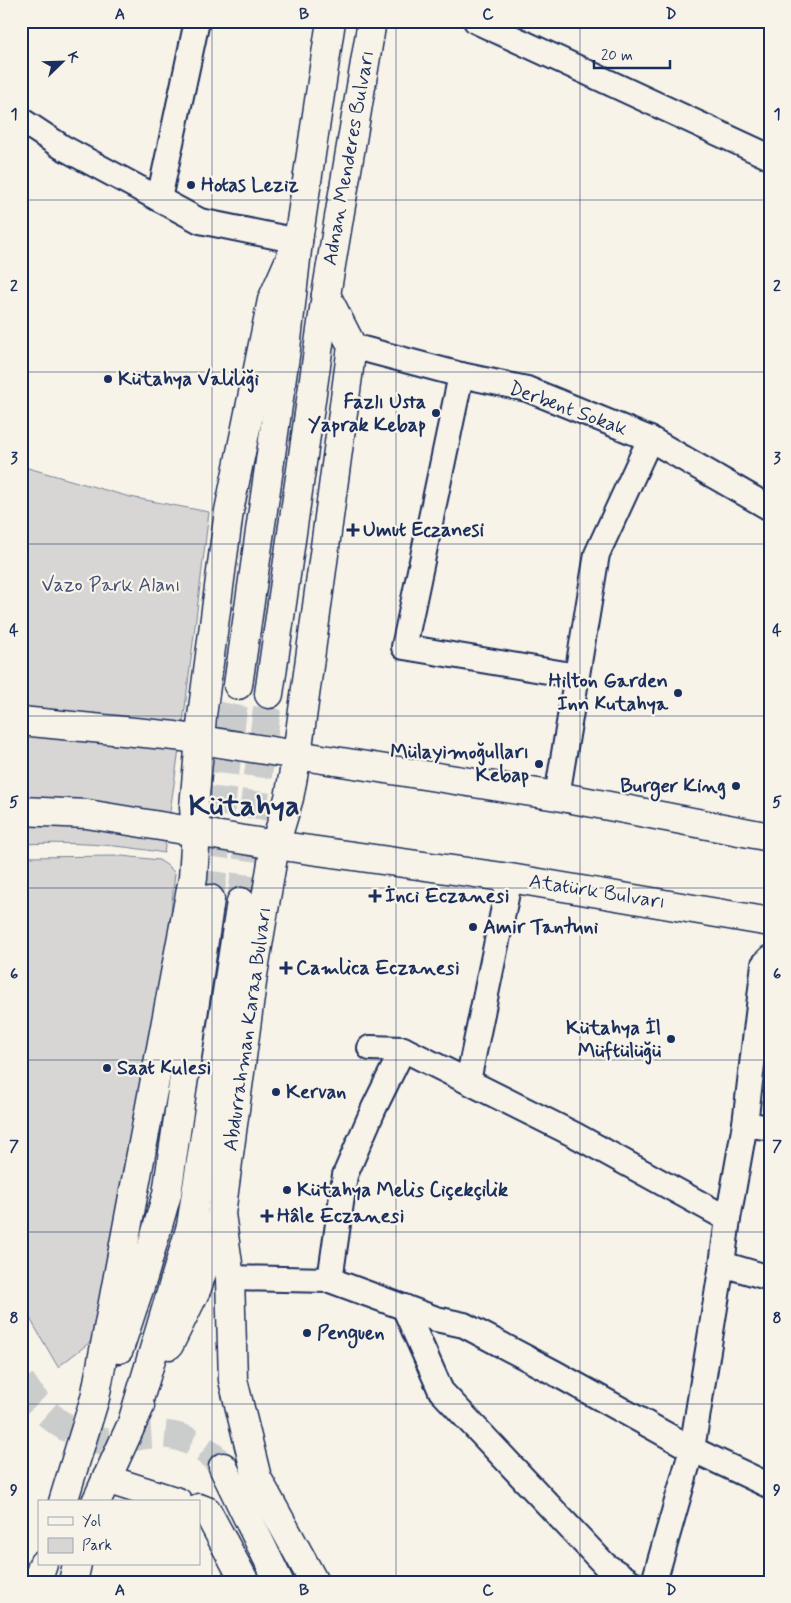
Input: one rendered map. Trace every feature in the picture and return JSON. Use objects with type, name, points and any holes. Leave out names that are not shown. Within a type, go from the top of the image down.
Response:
[{"type":"main road","name":"Adnan Menderes Bulvarı","points":[[298,241],[331,21]]},
{"type":"main road","name":"Adnan Menderes Bulvarı","points":[[269,694],[326,295],[372,21]]},
{"type":"main road","points":[[238,685],[286,349],[298,241]]},
{"type":"main road","points":[[63,1500],[95,1398],[193,878],[196,832],[194,807],[200,740],[229,511],[272,300],[298,241]]},
{"type":"main road","points":[[326,295],[352,346]]},
{"type":"main road","name":"Abdurrahman Karaa Bulvarı","points":[[132,1423],[197,1288],[221,1214],[253,975],[275,845],[289,798],[297,755],[352,346]]},
{"type":"main road","points":[[21,721],[176,736],[557,796],[770,837]]},
{"type":"main road","name":"Atatürk Bulvarı","points":[[21,811],[87,814],[275,845],[510,878],[770,922]]},
{"type":"main road","points":[[95,1398],[121,1345],[167,1194],[210,898]]},
{"type":"main road","points":[[165,1500],[101,1490],[132,1423],[191,1226],[241,902]]},
{"type":"main road","name":"Abdurrahman Karaa Bulvarı","points":[[221,1214],[230,1278],[233,1380],[257,1478],[314,1582]]},
{"type":"main road","points":[[224,1468],[279,1582]]},
{"type":"main road","points":[[200,1508],[207,1511],[245,1582]]},
{"type":"main road","points":[[37,1582],[42,1566]]},
{"type":"main road","points":[[73,1582],[76,1566]]},
{"type":"main road","points":[[21,1571],[23,1582]]},
{"type":"street","points":[[159,199],[196,21]]},
{"type":"street","points":[[476,21],[770,157]]},
{"type":"street","points":[[21,120],[69,151],[200,221],[298,241]]},
{"type":"street","name":"Derbent Sokak","points":[[352,346],[461,375],[527,390],[650,439],[770,508]]},
{"type":"street","points":[[461,375],[404,647],[577,676]]},
{"type":"street","points":[[557,796],[597,554],[650,439]]},
{"type":"street","points":[[468,1081],[510,878]]},
{"type":"street","points":[[654,1582],[692,1449],[728,1218],[746,1124],[764,964],[770,958]]},
{"type":"street","points":[[370,1048],[402,1049],[575,1135],[728,1218]]},
{"type":"street","points":[[330,1280],[345,1175],[402,1049]]},
{"type":"street","points":[[746,1124],[770,1128]]},
{"type":"street","points":[[722,1264],[770,1278]]},
{"type":"street","points":[[230,1278],[330,1280],[436,1319],[464,1325],[692,1449],[770,1486]]},
{"type":"street","points":[[404,1307],[441,1391],[605,1566],[631,1582]]},
{"type":"green space","name":"Vazo Park Alanı","points":[[21,466],[130,497],[209,512],[185,708],[164,853],[93,844],[21,844]]},
{"type":"green space","points":[[122,856],[159,860],[175,873],[162,996],[98,1336],[58,1367],[21,1303],[21,857]]},
{"type":"tunnel","points":[[210,899],[233,709],[238,685]]},
{"type":"tunnel","points":[[241,902],[269,694]]},
{"type":"tunnel","points":[[21,1381],[49,1415],[76,1433],[106,1442],[158,1434],[179,1437],[207,1452],[223,1467]]},
{"type":"place","name":"Hotas Leziz","points":[[191,185]]},
{"type":"place","name":"Kütahya Valiliği","points":[[108,379]]},
{"type":"place","name":"Fazlı Usta Yaprak Kebap","points":[[436,413]]},
{"type":"place","name":"Umut Eczanesi","points":[[353,530]]},
{"type":"place","name":"Hilton Garden Inn Kutahya","points":[[678,693]]},
{"type":"place","name":"Mülayimoğulları Kebap","points":[[539,764]]},
{"type":"place","name":"Burger King","points":[[736,786]]},
{"type":"place","name":"İnci Eczanesi","points":[[375,896]]},
{"type":"place","name":"Amir Tantuni","points":[[473,927]]},
{"type":"place","name":"Camlica Eczanesi","points":[[286,968]]},
{"type":"place","name":"Kütahya İl Müftülüğü","points":[[671,1039]]},
{"type":"place","name":"Saat Kulesi","points":[[107,1068]]},
{"type":"place","name":"Kervan","points":[[276,1092]]},
{"type":"place","name":"Kütahya Melis Ciçekçilik","points":[[287,1190]]},
{"type":"place","name":"Hâle Eczanesi","points":[[267,1216]]},
{"type":"place","name":"Penguen","points":[[307,1333]]},
{"type":"district","name":"Kütahya","points":[[244,806]]}]
